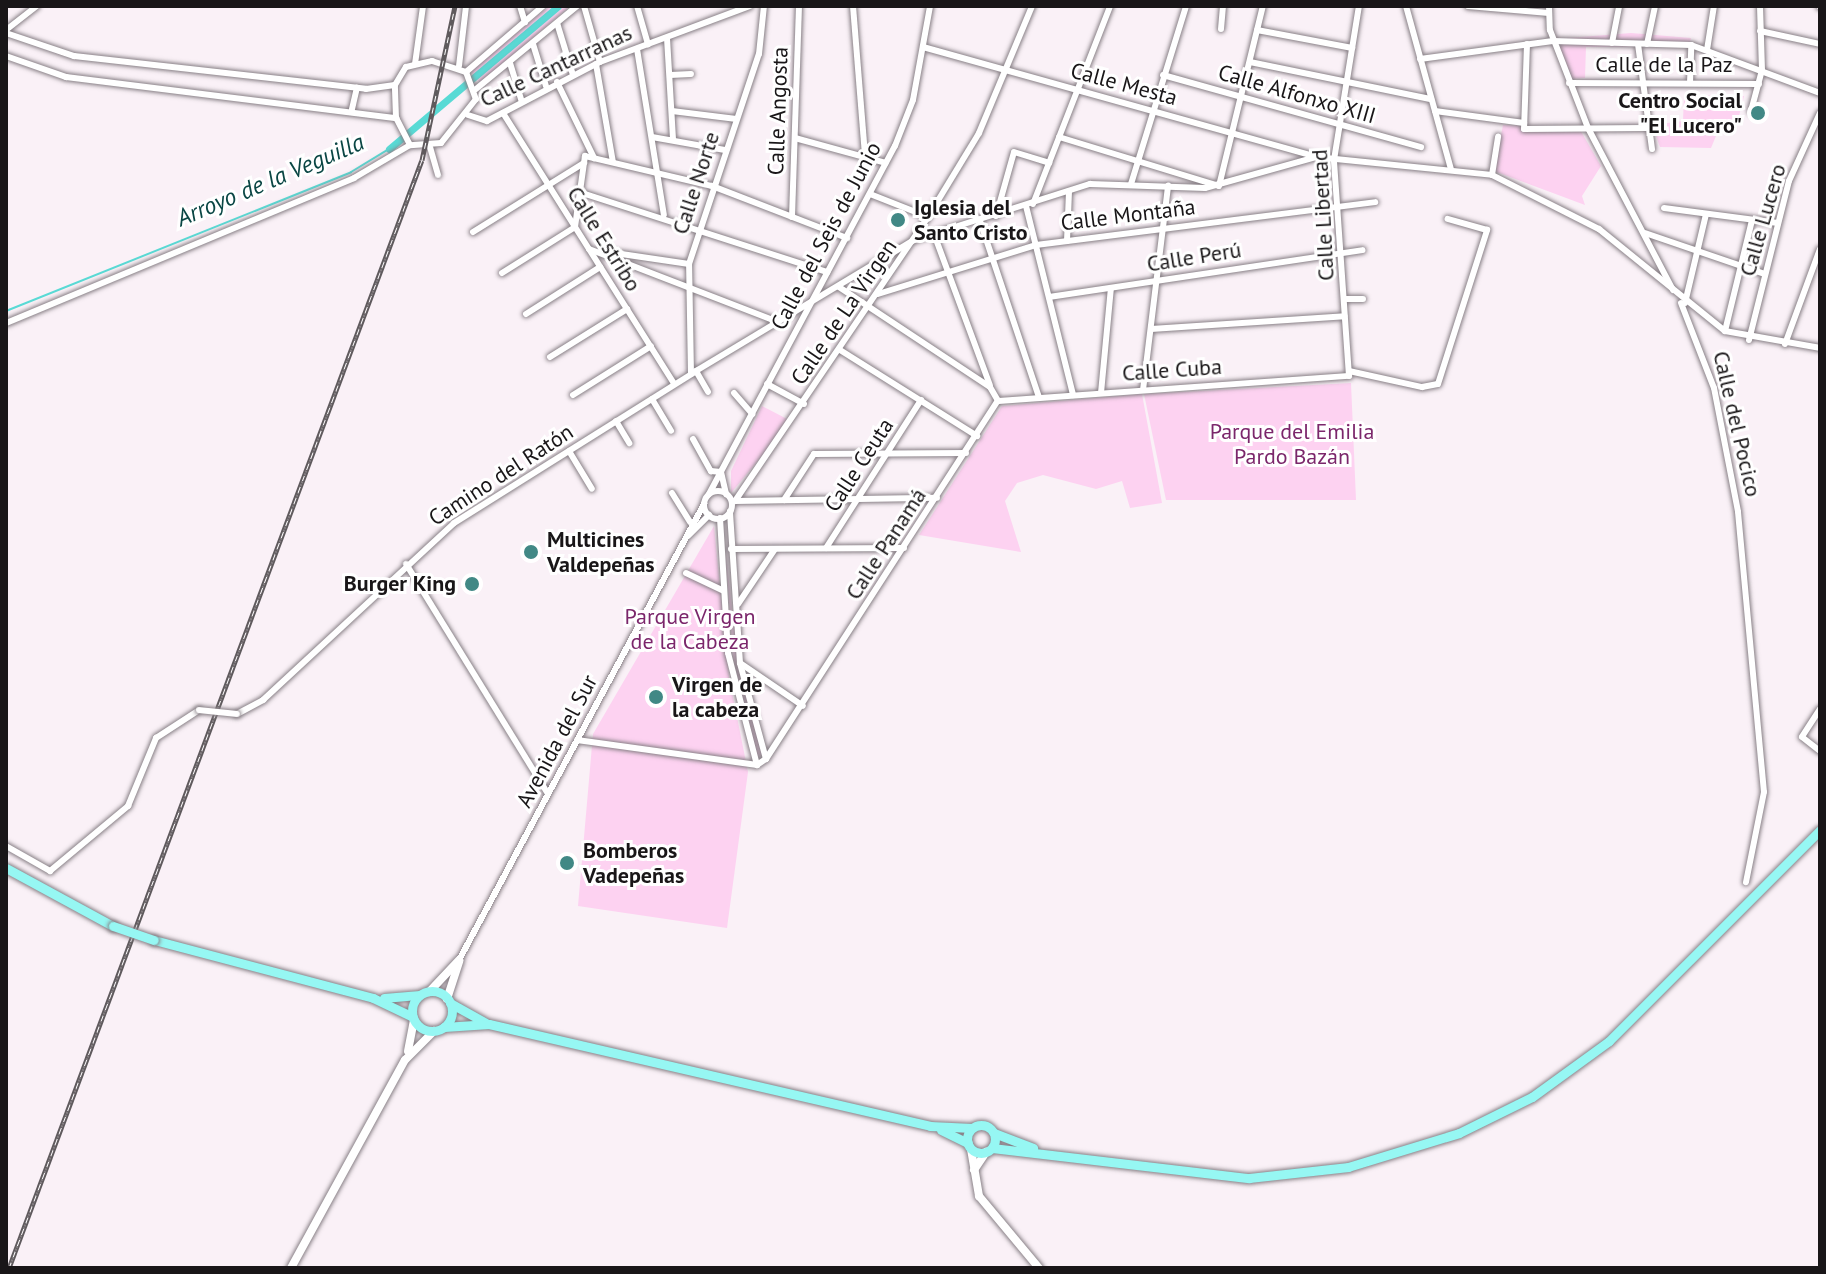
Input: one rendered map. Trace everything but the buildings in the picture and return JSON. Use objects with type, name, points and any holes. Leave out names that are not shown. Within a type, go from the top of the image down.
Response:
[{"type":"main road","points":[[930,1126],[970,1146],[989,1150],[1044,1152],[1156,1173],[1249,1178],[1348,1167],[1459,1133],[1532,1097],[1609,1041],[1820,830]]},
{"type":"main road","points":[[6,868],[113,926],[154,940],[373,998],[439,1029],[489,1024]]},
{"type":"main road","name":"Avenida del Sur","points":[[424,993],[459,960]]},
{"type":"main road","name":"Avenida del Sur","points":[[449,1001],[459,960]]},
{"type":"main road","points":[[373,998],[424,993],[449,1001],[489,1024],[930,1126],[972,1128],[994,1133],[1044,1152]]},
{"type":"main road","points":[[291,1268],[405,1060],[413,1019],[424,993]]},
{"type":"main road","points":[[405,1060],[439,1029],[449,1001]]},
{"type":"main road","points":[[972,1128],[970,1146],[974,1170],[989,1213],[1039,1268]]},
{"type":"main road","points":[[974,1170],[989,1150],[994,1133]]},
{"type":"street","points":[[6,32],[37,6]]},
{"type":"street","points":[[6,32],[74,56],[357,88],[395,85],[415,64],[423,6]]},
{"type":"street","points":[[459,66],[466,6]]},
{"type":"street","points":[[520,6],[525,22]]},
{"type":"street","points":[[466,72],[543,6]]},
{"type":"street","points":[[6,323],[354,178],[410,145],[430,147],[468,115],[476,89],[577,6]]},
{"type":"street","points":[[584,6],[598,63],[613,162]]},
{"type":"street","points":[[637,6],[648,44]]},
{"type":"street","points":[[724,6],[725,16]]},
{"type":"street","name":"Calle Cantarranas","points":[[468,115],[482,122],[503,113],[546,86],[598,63],[750,6]]},
{"type":"street","name":"Calle Norte","points":[[693,373],[686,287],[689,264],[712,186],[759,54],[764,6]]},
{"type":"street","name":"Calle Angosta","points":[[792,217],[799,6]]},
{"type":"street","points":[[853,6],[865,156]]},
{"type":"street","name":"Calle del Seis de Junio","points":[[709,494],[847,238],[909,114],[930,6]]},
{"type":"street","name":"Calle de La Virgen","points":[[733,501],[804,404],[928,217],[1007,69],[1032,6]]},
{"type":"street","points":[[1073,395],[1036,245],[1030,205],[1110,6]]},
{"type":"street","points":[[1131,184],[1186,6]]},
{"type":"street","points":[[1221,29],[1223,6]]},
{"type":"street","points":[[1219,186],[1263,6]]},
{"type":"street","name":"Calle Libertad","points":[[1349,374],[1341,205],[1334,160],[1359,6]]},
{"type":"street","points":[[1406,6],[1451,169]]},
{"type":"street","points":[[1468,6],[1549,10]]},
{"type":"street","points":[[1612,43],[1619,6]]},
{"type":"street","points":[[1647,44],[1655,6]]},
{"type":"street","points":[[1707,50],[1714,6]]},
{"type":"street","points":[[1751,111],[1762,70],[1760,6]]},
{"type":"street","name":"Calle del Pocico","points":[[1549,10],[1553,41],[1588,128],[1697,332],[1714,388],[1738,512],[1764,792],[1746,882]]},
{"type":"street","points":[[557,23],[573,75]]},
{"type":"street","points":[[1257,30],[1352,48]]},
{"type":"street","points":[[1760,31],[1820,44]]},
{"type":"street","points":[[667,38],[673,140]]},
{"type":"street","points":[[419,40],[432,61]]},
{"type":"street","points":[[1420,59],[1553,41],[1691,45],[1820,93]]},
{"type":"street","points":[[533,44],[546,86]]},
{"type":"street","points":[[1524,126],[1527,44]]},
{"type":"street","points":[[1638,44],[1639,82],[1652,149]]},
{"type":"street","points":[[1690,83],[1691,45]]},
{"type":"street","name":"Calle Mesta","points":[[923,47],[1316,157],[1412,163],[1492,175],[1588,222],[1685,303],[1725,331],[1749,340],[1820,348]]},
{"type":"street","points":[[637,49],[664,215]]},
{"type":"street","points":[[6,56],[66,77],[352,109],[396,118]]},
{"type":"street","points":[[415,64],[432,61],[459,66],[476,89]]},
{"type":"street","points":[[1250,62],[1431,99]]},
{"type":"street","points":[[510,63],[521,100]]},
{"type":"street","points":[[670,75],[691,74]]},
{"type":"street","name":"Calle Alfonxo XIII","points":[[1163,75],[1418,146],[1412,163]]},
{"type":"street","points":[[557,82],[594,158]]},
{"type":"street","name":"Calle de la Paz","points":[[1569,83],[1759,84]]},
{"type":"street","points":[[395,85],[396,118],[400,132],[410,145]]},
{"type":"street","points":[[352,109],[357,88]]},
{"type":"street","points":[[672,111],[737,119]]},
{"type":"street","points":[[1435,111],[1524,126],[1646,128]]},
{"type":"street","name":"Calle Estribo","points":[[503,113],[674,384]]},
{"type":"street","name":"Calle Lucero","points":[[1749,340],[1778,223],[1820,113]]},
{"type":"street","points":[[1492,175],[1498,136]]},
{"type":"street","points":[[652,137],[725,150]]},
{"type":"street","points":[[1059,137],[1219,186]]},
{"type":"street","points":[[795,138],[886,163]]},
{"type":"street","points":[[430,147],[438,175]]},
{"type":"street","points":[[996,216],[1014,152],[1049,163]]},
{"type":"street","points":[[502,273],[575,227],[585,156],[712,186],[847,238]]},
{"type":"street","points":[[914,240],[1069,191],[1131,184],[1219,186],[1316,157]]},
{"type":"street","points":[[473,232],[584,163]]},
{"type":"street","points":[[1143,390],[1168,186]]},
{"type":"street","points":[[1067,241],[1069,191]]},
{"type":"street","points":[[579,192],[664,215],[698,230],[827,272]]},
{"type":"street","points":[[870,194],[928,217]]},
{"type":"street","name":"Calle Montaña","points":[[878,294],[1036,245],[1375,202]]},
{"type":"street","points":[[1664,208],[1778,223]]},
{"type":"street","points":[[1685,303],[1706,214]]},
{"type":"street","name":"Calle Cuba","points":[[998,401],[1349,374],[1438,384],[1487,230],[1448,219]]},
{"type":"street","points":[[1725,331],[1752,220]]},
{"type":"street","points":[[980,221],[1039,397]]},
{"type":"street","points":[[1645,233],[1765,274]]},
{"type":"street","points":[[934,234],[990,387],[998,401]]},
{"type":"street","name":"Camino del Ratón","points":[[6,846],[50,871],[128,806],[156,738],[199,710],[237,714],[263,700],[406,564],[454,523],[674,384],[914,240]]},
{"type":"street","points":[[589,249],[689,264]]},
{"type":"street","points":[[589,249],[777,321]]},
{"type":"street","points":[[1785,344],[1820,249]]},
{"type":"street","name":"Calle Perú","points":[[1049,297],[1362,250]]},
{"type":"street","points":[[526,314],[600,267]]},
{"type":"street","points":[[839,287],[990,387]]},
{"type":"street","points":[[1101,393],[1111,288]]},
{"type":"street","points":[[1344,299],[1363,299]]},
{"type":"street","points":[[550,357],[627,309]]},
{"type":"street","points":[[1151,329],[1345,316]]},
{"type":"street","points":[[573,395],[651,346]]},
{"type":"street","points":[[840,350],[977,436]]},
{"type":"street","points":[[693,373],[708,392]]},
{"type":"street","points":[[767,384],[804,404]]},
{"type":"street","points":[[734,393],[752,414]]},
{"type":"street","points":[[652,399],[671,431]]},
{"type":"street","name":"Calle Ceuta","points":[[826,548],[921,400]]},
{"type":"street","name":"Calle Panamá","points":[[766,759],[998,401]]},
{"type":"street","points":[[616,421],[629,443]]},
{"type":"street","points":[[693,439],[711,471],[721,472],[726,494],[733,501],[937,498]]},
{"type":"street","points":[[569,451],[592,489]]},
{"type":"street","points":[[784,500],[814,454],[966,453]]},
{"type":"street","points":[[672,493],[690,522]]},
{"type":"street","points":[[720,518],[709,515],[704,504],[709,494],[726,494]]},
{"type":"street","points":[[577,740],[757,765],[766,759],[740,663],[735,549],[730,511],[733,501]]},
{"type":"street","name":"Avenida del Sur","points":[[459,960],[686,538],[690,522],[704,504]]},
{"type":"street","points":[[720,518],[730,511]]},
{"type":"street","name":"Avenida del Sur","points":[[686,538],[709,515]]},
{"type":"street","points":[[720,518],[728,653],[757,765]]},
{"type":"street","points":[[724,550],[904,548]]},
{"type":"street","points":[[738,604],[775,549]]},
{"type":"street","points":[[406,564],[548,794]]},
{"type":"street","points":[[686,573],[724,591]]},
{"type":"street","points":[[740,663],[803,706]]},
{"type":"street","points":[[1820,709],[1802,737],[1820,751]]},
{"type":"green space","points":[[550,6],[570,6],[480,83],[471,71]]},
{"type":"green space","points":[[1631,33],[1691,38],[1689,46],[1586,47],[1585,78],[1571,79],[1555,39]]},
{"type":"green space","points":[[1684,95],[1744,96],[1737,124],[1721,124],[1711,148],[1660,147],[1652,125],[1683,121]]},
{"type":"green space","points":[[1503,125],[1579,128],[1601,166],[1582,196],[1585,205],[1494,171]]},
{"type":"green space","name":"Parque del Emilia Pardo Bazán","points":[[1351,383],[1356,500],[1166,500],[1144,394]]},
{"type":"green space","points":[[1142,394],[1162,503],[1130,508],[1122,481],[1096,489],[1043,475],[1017,483],[1005,501],[1021,552],[919,535],[1002,406]]},
{"type":"green space","points":[[762,406],[791,421],[731,493],[731,471]]},
{"type":"green space","name":"Parque Virgen de la Cabeza","points":[[714,526],[729,677],[748,772],[727,928],[578,906],[593,734]]},
{"type":"green space","points":[[726,555],[737,653],[762,755],[757,756],[733,658]]},
{"type":"waterway","name":"Arroyo de la Veguilla","points":[[389,149],[558,6]]},
{"type":"waterway","name":"Arroyo de la Veguilla","points":[[6,311],[351,172],[389,149]]},
{"type":"railway","points":[[9,1268],[422,160],[455,6]]},
{"type":"place","name":"Centro Social \"El Lucero\"","points":[[1758,113]]},
{"type":"place","name":"Iglesia del Santo Cristo","points":[[898,220]]},
{"type":"place","name":"Multicines Valdepeñas","points":[[531,552]]},
{"type":"place","name":"Burger King","points":[[472,584]]},
{"type":"place","name":"Virgen de la cabeza","points":[[656,697]]},
{"type":"place","name":"Bomberos Vadepeñas","points":[[567,863]]}]
